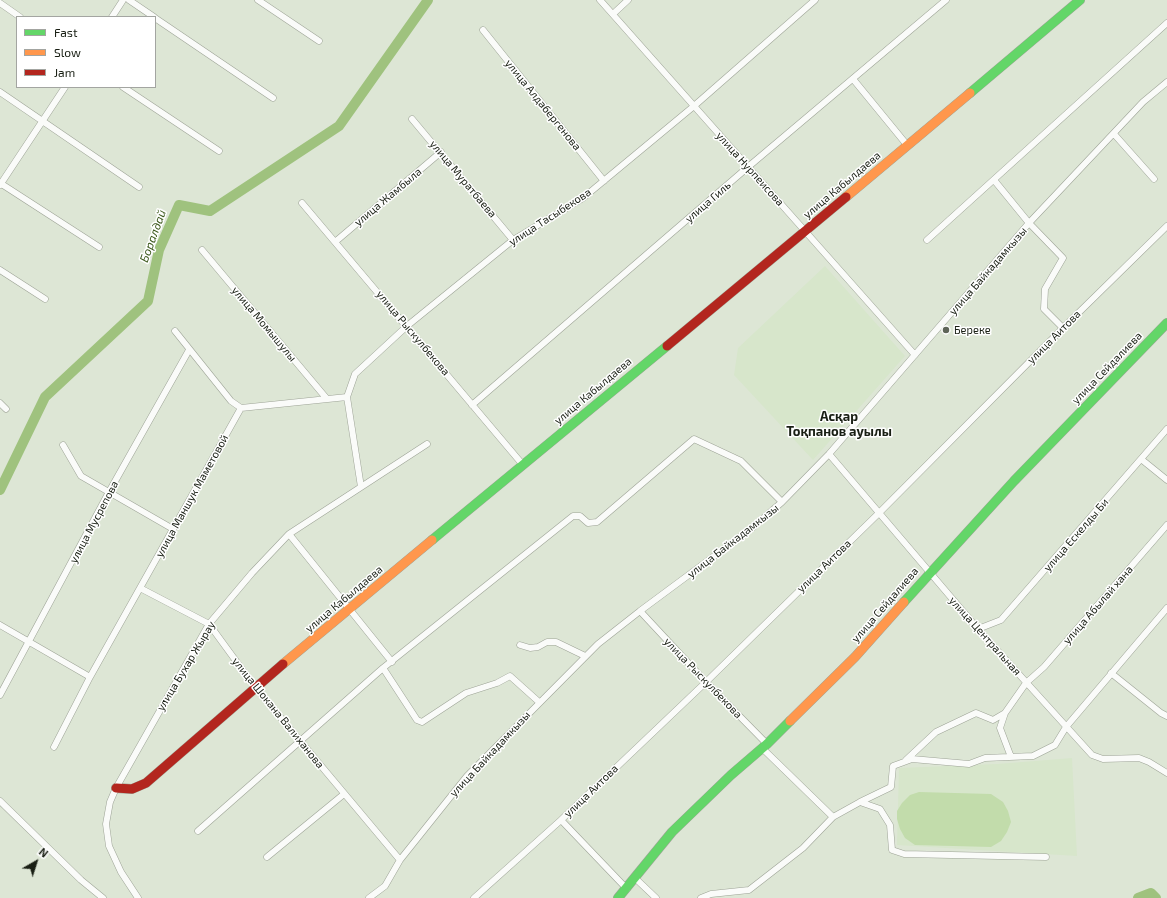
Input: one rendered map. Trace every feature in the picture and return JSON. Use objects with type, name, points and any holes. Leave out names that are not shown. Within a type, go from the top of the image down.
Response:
[{"type":"street","points":[[113,16],[124,0]]},
{"type":"street","points":[[129,0],[153,16]]},
{"type":"street","points":[[258,0],[319,41]]},
{"type":"street","name":"улица Нурпеисова","points":[[600,0],[915,355]]},
{"type":"street","points":[[613,14],[628,0]]},
{"type":"street","name":"улица Тасыбекова","points":[[361,487],[347,397],[355,374],[407,326],[513,240],[583,198],[604,181],[694,106],[815,0]]},
{"type":"street","name":"улица Гиль","points":[[472,405],[748,167],[946,0]]},
{"type":"street","name":"улица Кабылдаева","points":[[116,788],[132,789],[146,783],[255,687],[805,231],[1080,0]]},
{"type":"street","points":[[0,3],[19,16]]},
{"type":"street","points":[[156,18],[273,98]]},
{"type":"street","points":[[927,240],[1167,24]]},
{"type":"street","name":"улица Алдабергенова","points":[[483,30],[604,181]]},
{"type":"street","points":[[852,79],[907,145]]},
{"type":"street","name":"улица Байкадамкызы","points":[[369,898],[385,886],[400,860],[467,776],[585,656],[640,611],[752,528],[782,502],[829,454],[1029,223],[1143,102],[1167,82]]},
{"type":"street","points":[[63,88],[0,184],[99,247]]},
{"type":"street","points":[[124,88],[218,151]]},
{"type":"street","points":[[0,92],[139,187]]},
{"type":"street","name":"улица Муратбаева","points":[[412,119],[513,240]]},
{"type":"street","points":[[1114,134],[1154,179]]},
{"type":"street","name":"улица Жамбыла","points":[[335,242],[440,152]]},
{"type":"street","points":[[994,180],[1029,223],[1063,258],[1045,289],[1044,309],[1063,328]]},
{"type":"street","name":"улица Рыскулбекова","points":[[302,202],[523,465]]},
{"type":"street","name":"улица Аитова","points":[[474,898],[561,820],[706,682],[879,513],[1167,226]]},
{"type":"street","name":"улица Момышулы","points":[[202,250],[327,399]]},
{"type":"street","points":[[0,270],[45,299]]},
{"type":"street","name":"улица Сейдалиева","points":[[618,898],[627,889],[672,832],[764,746],[855,657],[1014,480],[1167,323]]},
{"type":"street","points":[[174,331],[231,401],[241,408],[347,397]]},
{"type":"street","name":"улица Мусрепова","points":[[0,695],[30,642],[109,492],[189,350]]},
{"type":"street","points":[[0,403],[6,409]]},
{"type":"street","name":"улица Маншук Маметовой","points":[[54,747],[90,677],[241,408]]},
{"type":"street","name":"улица Ескелды Би","points":[[978,629],[1001,620],[1167,429]]},
{"type":"street","points":[[198,831],[383,668],[573,516],[580,516],[588,524],[598,522],[694,439],[741,461],[782,502]]},
{"type":"street","name":"улица Бухар Жырау","points":[[138,898],[121,872],[108,846],[106,824],[110,802],[116,788],[209,624],[252,572],[290,534],[427,444]]},
{"type":"street","points":[[63,445],[81,476],[173,529]]},
{"type":"street","name":"улица Центральная","points":[[829,454],[978,629],[1095,757],[1103,759],[1139,758],[1167,772]]},
{"type":"street","points":[[1141,459],[1167,480]]},
{"type":"street","name":"улица Абылай хана","points":[[1005,713],[1026,683],[1044,668],[1167,525]]},
{"type":"street","points":[[290,534],[392,662]]},
{"type":"street","name":"улица Шокана Валиханова","points":[[140,588],[209,624],[255,687],[400,860]]},
{"type":"street","points":[[701,898],[711,894],[750,890],[803,848],[833,817],[891,787],[893,766],[912,759],[969,764],[985,758],[1033,756],[1055,746],[1066,727],[1167,608]]},
{"type":"street","name":"улица Рыскулбекова","points":[[640,611],[764,746],[833,817]]},
{"type":"street","points":[[0,625],[90,677]]},
{"type":"street","points":[[520,645],[530,648],[538,648],[547,642],[552,641],[585,656]]},
{"type":"street","points":[[383,668],[417,720],[422,722],[466,693],[497,683],[510,676],[539,702]]},
{"type":"street","points":[[1112,673],[1161,713],[1167,716]]},
{"type":"street","points":[[1005,713],[1000,728],[1011,757]]},
{"type":"street","points":[[904,762],[936,732],[976,714],[993,720],[1005,713]]},
{"type":"street","points":[[267,857],[344,794]]},
{"type":"street","points":[[0,801],[81,880],[103,898]]},
{"type":"street","points":[[860,802],[880,809],[890,825],[892,850],[904,854],[1046,857]]},
{"type":"street","points":[[561,820],[627,889]]},
{"type":"street","points":[[635,878],[656,898]]},
{"type":"shaded area","points":[[825,266],[905,356],[813,460],[734,375],[738,348]]},
{"type":"shaded area","points":[[1072,758],[1077,856],[897,845],[899,768],[997,764]]},
{"type":"green space","points":[[919,792],[991,794],[1003,802],[1008,811],[1011,822],[1001,841],[991,847],[915,845],[905,838],[900,829],[897,819],[897,811],[910,795]]},
{"type":"waterway","name":"Боралдай","points":[[0,490],[45,397],[148,301],[159,250],[179,205],[210,211],[339,126],[428,0]]},
{"type":"waterway","points":[[1138,898],[1151,893],[1156,898]]},
{"type":"traffic: fast","points":[[970,93],[1080,0]]},
{"type":"traffic: fast","points":[[904,602],[1014,481],[1167,323]]},
{"type":"traffic: fast","points":[[432,540],[667,346]]},
{"type":"traffic: fast","points":[[618,898],[672,832],[790,721]]},
{"type":"traffic: slow","points":[[846,197],[970,93]]},
{"type":"traffic: slow","points":[[283,664],[432,540]]},
{"type":"traffic: slow","points":[[790,721],[855,657],[904,602]]},
{"type":"traffic: jam","points":[[667,346],[846,197]]},
{"type":"traffic: jam","points":[[116,788],[132,789],[146,783],[283,664]]},
{"type":"place","name":"Береке","points":[[946,330]]},
{"type":"district","name":"Асқар Тоқпанов ауылы","points":[[839,424]]}]
